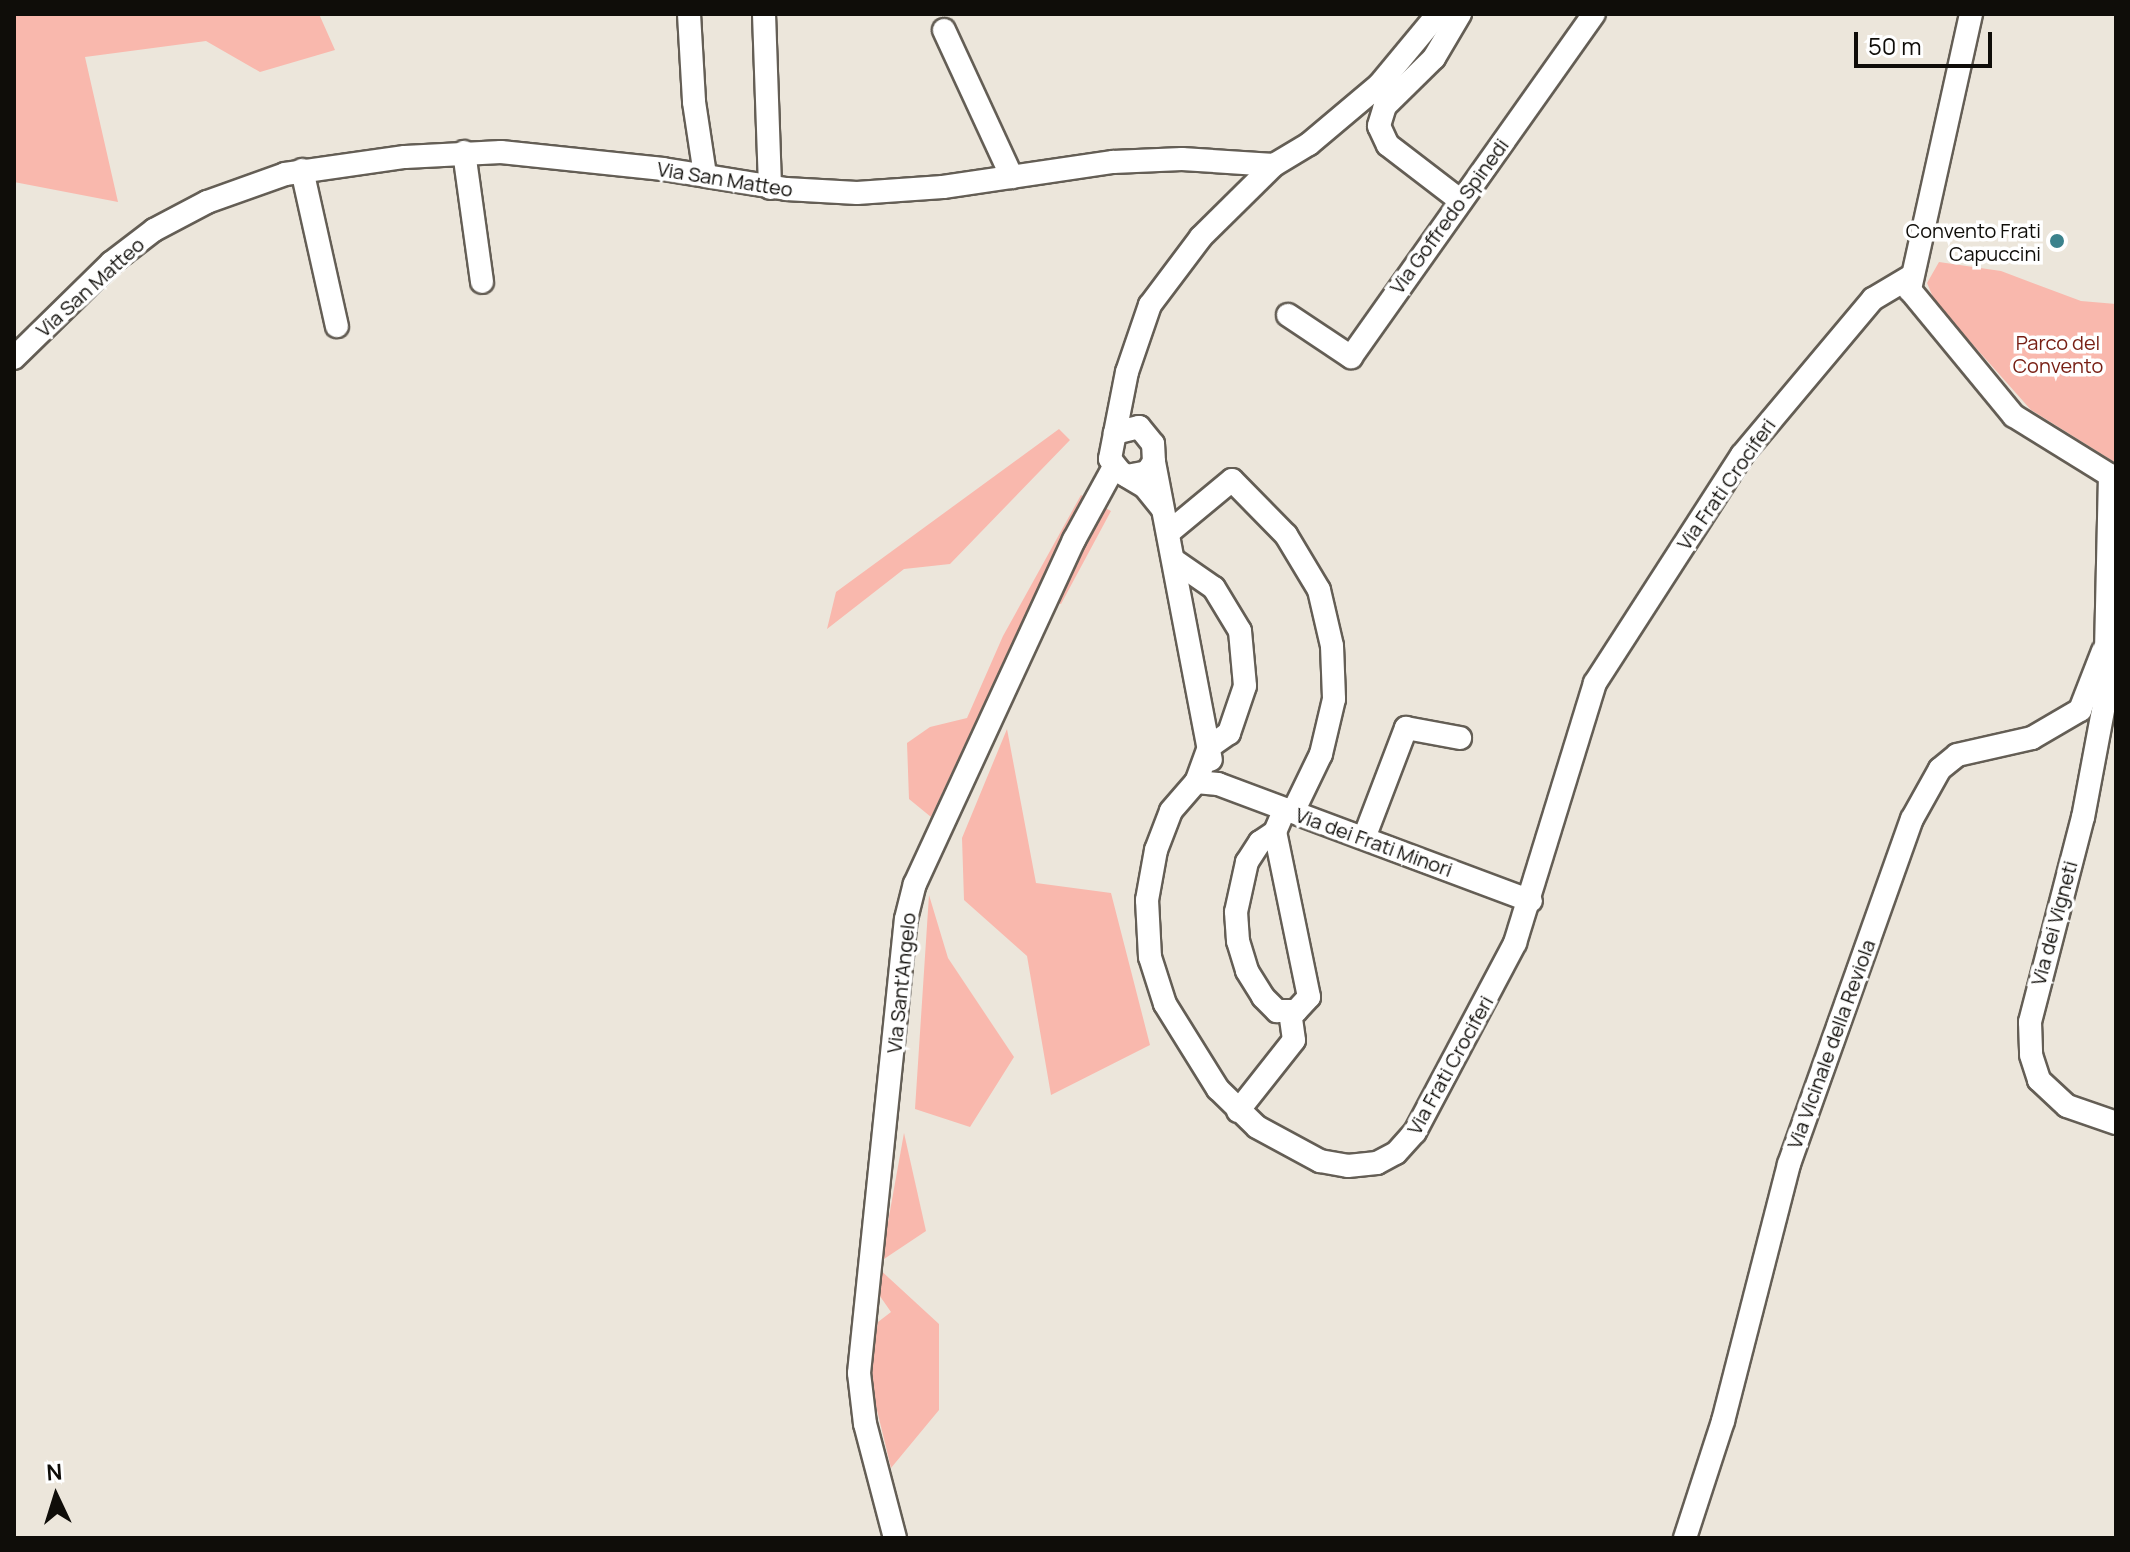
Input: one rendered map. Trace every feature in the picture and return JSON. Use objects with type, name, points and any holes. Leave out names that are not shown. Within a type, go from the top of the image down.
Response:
[{"type":"street","points":[[689,14],[705,175]]},
{"type":"street","points":[[764,14],[770,188]]},
{"type":"street","points":[[1274,165],[1309,144],[1379,85],[1438,14]]},
{"type":"street","points":[[1460,14],[1434,58],[1385,106],[1379,126],[1388,145],[1461,201]]},
{"type":"street","name":"Via Goffredo Spinedi","points":[[1288,315],[1351,357],[1594,14]]},
{"type":"street","points":[[1971,14],[1910,277],[1910,290],[2006,408],[2113,477]]},
{"type":"street","points":[[944,30],[1012,177]]},
{"type":"street","points":[[464,152],[482,282]]},
{"type":"street","name":"Via San Matteo","points":[[14,358],[111,263],[154,230],[230,192],[302,170],[464,152],[543,154],[705,175],[770,188],[881,192],[1151,160],[1274,165]]},
{"type":"street","name":"Via Sant'Angelo","points":[[895,1538],[864,1418],[859,1373],[889,1120],[906,919],[926,859],[1074,540],[1120,471],[1109,451],[1125,403],[1127,372],[1150,305],[1173,271],[1274,165]]},
{"type":"street","points":[[302,170],[337,326]]},
{"type":"street","name":"Via Frati Crociferi","points":[[1207,783],[1171,811],[1156,850],[1147,900],[1150,957],[1165,1004],[1218,1089],[1238,1111],[1283,1143],[1320,1161],[1367,1165],[1396,1153],[1415,1132],[1497,979],[1531,901],[1595,683],[1742,455],[1873,299],[1910,277]]},
{"type":"street","points":[[1127,372],[1144,429],[1153,444],[1209,747],[1207,783]]},
{"type":"street","points":[[1115,433],[1128,426],[1144,429]]},
{"type":"street","points":[[1120,471],[1147,472],[1154,462]]},
{"type":"street","points":[[1120,471],[1152,493],[1164,511]]},
{"type":"street","name":"Via Vicinale della Reviola","points":[[2103,678],[2113,477]]},
{"type":"street","points":[[1168,533],[1232,480],[1286,535],[1319,590],[1330,633],[1334,699],[1321,754],[1275,832],[1260,842],[1247,862],[1236,912],[1238,941],[1247,971],[1263,997],[1277,1011],[1290,1012],[1302,1007],[1308,989],[1275,832]]},
{"type":"street","points":[[1175,561],[1214,588],[1240,631],[1245,686],[1229,733],[1209,747]]},
{"type":"street","name":"Via Vicinale della Reviola","points":[[1685,1538],[1723,1421],[1789,1164],[1912,819],[1940,769],[1957,755],[2032,738],[2080,710],[2103,651]]},
{"type":"street","name":"Via dei Vigneti","points":[[2103,678],[2105,700],[2097,757],[2038,978],[2031,1044],[2039,1080],[2067,1106],[2116,1123]]},
{"type":"street","points":[[1364,838],[1406,728],[1460,738]]},
{"type":"street","name":"Via dei Frati Minori","points":[[1207,783],[1531,901]]},
{"type":"street","points":[[1238,1111],[1294,1040],[1290,1012]]},
{"type":"green space","points":[[14,14],[319,14],[335,50],[260,72],[206,41],[85,57],[118,202],[14,182]]},
{"type":"green space","name":"Parco del Convento","points":[[1939,262],[2001,271],[2081,301],[2116,304],[2116,463],[2031,410],[1935,302],[1927,283]]},
{"type":"green space","points":[[1059,429],[1070,440],[950,564],[904,569],[827,629],[836,592]]},
{"type":"green space","points":[[1081,495],[1111,511],[1061,604],[1033,598],[931,817],[909,799],[907,743],[930,727],[967,718],[1003,636]]},
{"type":"green space","points":[[1007,729],[1036,883],[1111,893],[1150,1045],[1051,1095],[1027,956],[964,900],[962,838]]},
{"type":"green space","points":[[929,895],[948,958],[1014,1057],[970,1127],[915,1109]]},
{"type":"green space","points":[[904,1133],[926,1231],[881,1261]]},
{"type":"green space","points":[[877,1267],[939,1324],[939,1410],[891,1468],[868,1373],[878,1322],[891,1312],[875,1289]]},
{"type":"place","name":"Convento Frati Capuccini","points":[[2057,241]]}]
